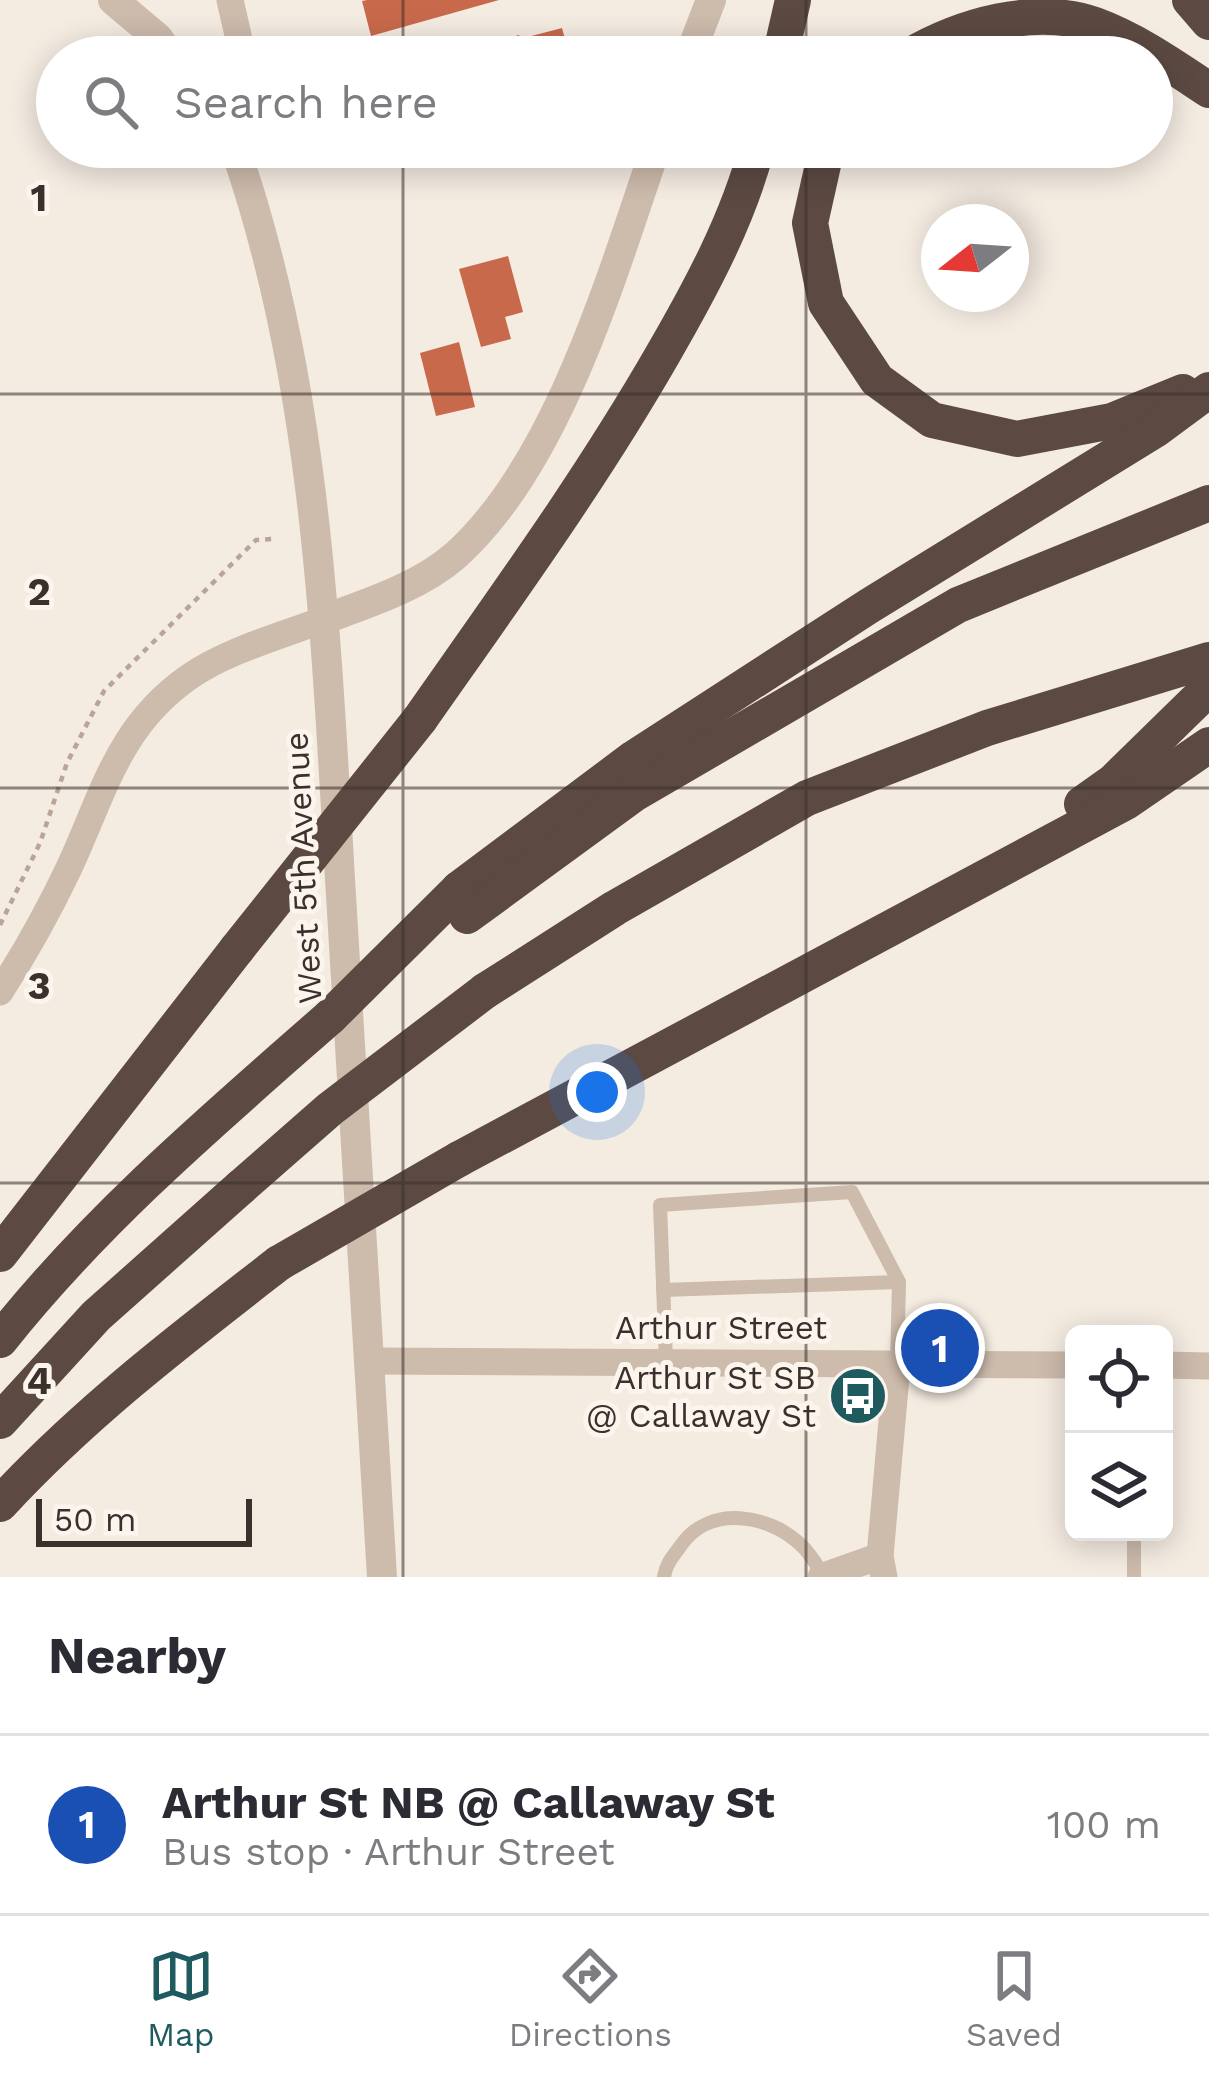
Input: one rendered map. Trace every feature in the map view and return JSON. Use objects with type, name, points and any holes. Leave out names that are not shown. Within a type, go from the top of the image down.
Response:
[{"type":"highway","points":[[785,36],[793,0]]},
{"type":"highway","points":[[1190,0],[1209,22]]},
{"type":"highway","points":[[948,36],[1025,16],[1093,24],[1116,36]]},
{"type":"highway","points":[[1173,66],[1209,90]]},
{"type":"highway","points":[[0,1254],[420,719],[609,448],[698,292],[752,168]]},
{"type":"highway","points":[[822,168],[809,223],[826,303],[878,380],[932,420],[1017,439],[1112,421],[1209,386]]},
{"type":"highway","points":[[0,1340],[31,1301],[179,1150],[634,758],[1155,430],[1209,386]]},
{"type":"highway","points":[[463,902],[634,794],[939,616],[1209,503]]},
{"type":"highway","points":[[0,1420],[96,1316],[330,1109],[485,991],[614,908],[807,798],[987,728],[1209,660]]},
{"type":"highway","points":[[1119,792],[1209,688]]},
{"type":"highway","points":[[0,1504],[83,1421],[279,1263],[459,1160],[983,879],[1119,792],[1209,745]]},
{"type":"street","points":[[113,0],[153,36]]},
{"type":"street","points":[[230,0],[238,36]]},
{"type":"street","points":[[697,36],[711,0]]},
{"type":"street","name":"West 5th Avenue","points":[[246,168],[283,320],[325,619],[382,1577]]},
{"type":"street","points":[[0,992],[68,869],[108,770],[145,717],[191,675],[374,602],[455,555],[521,472],[598,315],[649,168]]},
{"type":"street","name":"Arthur Street","points":[[368,1361],[1065,1365]]},
{"type":"street","points":[[822,1576],[882,1566],[896,1365]]},
{"type":"street","points":[[1173,1365],[1209,1366]]},
{"type":"lane","points":[[666,1363],[660,1205],[852,1192],[899,1282],[896,1365]]},
{"type":"lane","points":[[663,1291],[899,1282]]},
{"type":"lane","points":[[664,1577],[665,1567],[692,1530],[718,1518],[752,1519],[800,1543],[822,1576]]},
{"type":"lane","points":[[1134,1541],[1134,1577]]},
{"type":"building","points":[[367,0],[499,0],[371,36],[362,1]]},
{"type":"building","points":[[562,28],[564,36],[531,36]]},
{"type":"building","points":[[508,256],[523,312],[505,317],[511,339],[481,347],[459,269]]},
{"type":"building","points":[[459,342],[475,407],[436,416],[420,353]]},
{"type":"place","name":"Arthur St NB @ Callaway St","points":[[940,1348]]},
{"type":"place","name":"Arthur St SB @ Callaway St","points":[[858,1396]]}]
